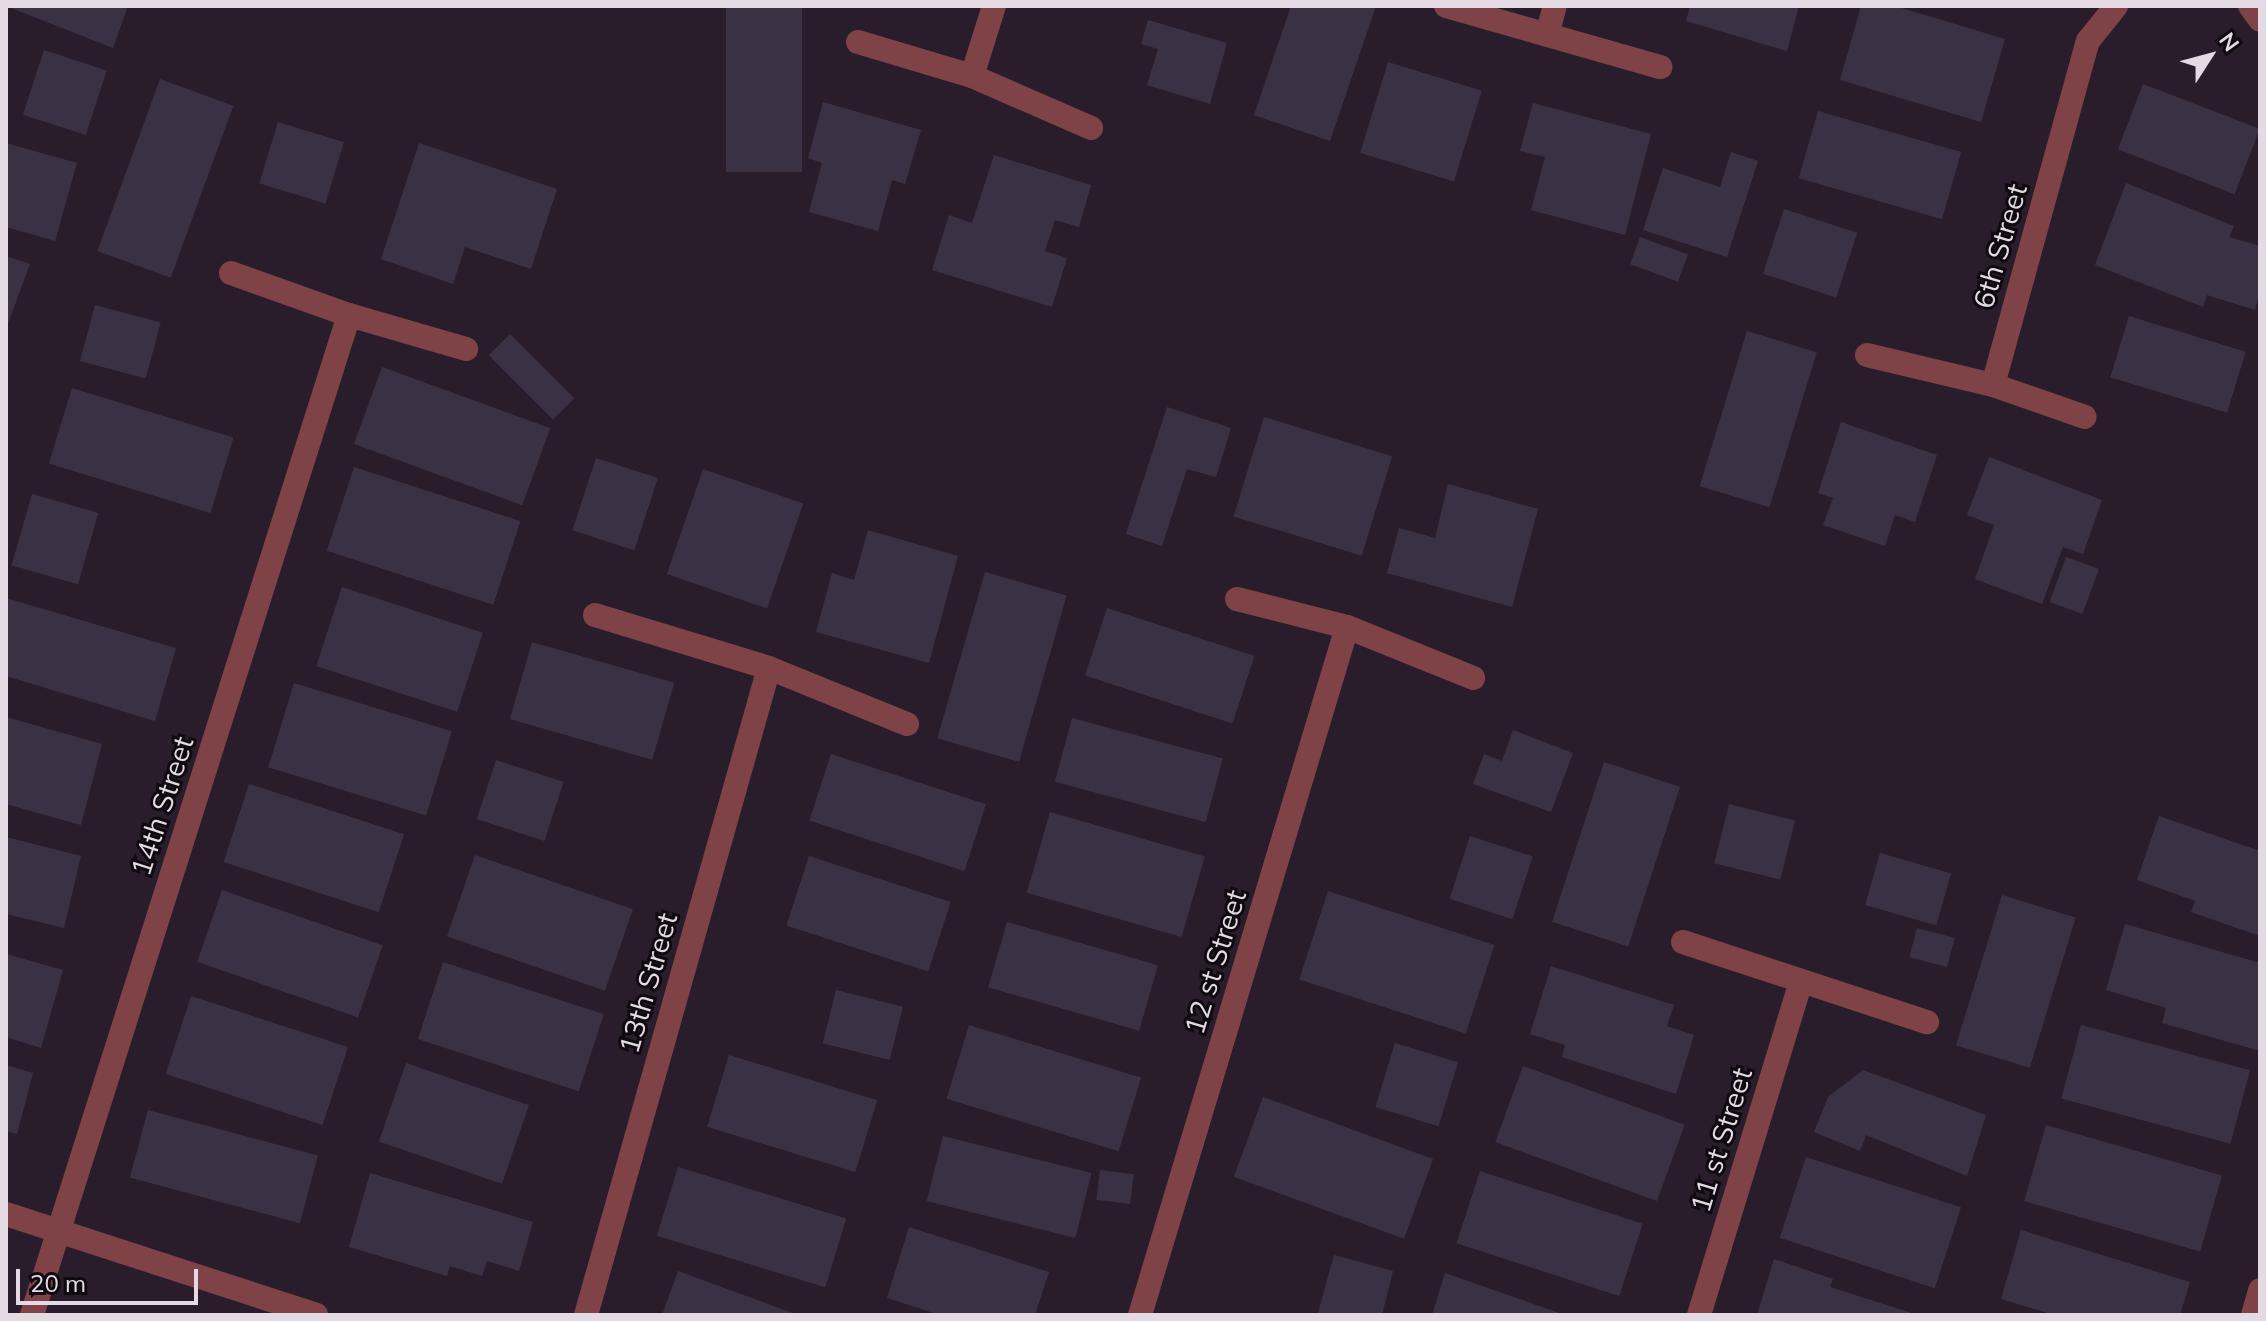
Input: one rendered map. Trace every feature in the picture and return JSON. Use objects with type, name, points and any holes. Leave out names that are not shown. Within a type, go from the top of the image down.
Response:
[{"type":"street","points":[[972,76],[994,6]]},
{"type":"street","points":[[1446,6],[1660,67]]},
{"type":"street","points":[[1547,35],[1555,6]]},
{"type":"street","name":"6th Street","points":[[1993,385],[2088,41],[2116,6]]},
{"type":"street","points":[[2250,6],[2260,20]]},
{"type":"street","points":[[858,42],[972,76],[1091,128]]},
{"type":"street","points":[[231,273],[349,315],[466,349]]},
{"type":"street","name":"14th Street","points":[[32,1315],[349,315]]},
{"type":"street","points":[[1867,355],[1993,385],[2085,417]]},
{"type":"street","points":[[1237,599],[1347,627],[1473,678]]},
{"type":"street","points":[[595,615],[769,668],[907,724]]},
{"type":"street","name":"12 st Street","points":[[1140,1315],[1347,627]]},
{"type":"street","name":"13th Street","points":[[586,1315],[769,668]]},
{"type":"street","points":[[1683,942],[1927,1022]]},
{"type":"street","name":"11 st Street","points":[[1699,1315],[1801,982]]},
{"type":"street","points":[[6,1214],[316,1315]]},
{"type":"street","points":[[2253,1315],[2260,1290]]},
{"type":"building","points":[[6,6],[128,6],[113,48]]},
{"type":"building","points":[[726,6],[802,6],[802,172],[726,172]]},
{"type":"building","points":[[1291,6],[1376,6],[1330,141],[1254,115]]},
{"type":"building","points":[[1690,6],[1799,6],[1787,51],[1686,21]]},
{"type":"building","points":[[1861,6],[1895,6],[2005,39],[1981,122],[1840,80]]},
{"type":"building","points":[[1148,20],[1227,43],[1210,104],[1147,85],[1158,49],[1141,44]]},
{"type":"building","points":[[44,50],[107,70],[86,135],[23,115]]},
{"type":"building","points":[[1388,62],[1482,91],[1454,182],[1360,153]]},
{"type":"building","points":[[160,79],[233,106],[171,278],[97,251]]},
{"type":"building","points":[[2143,84],[2260,129],[2235,194],[2118,149]]},
{"type":"building","points":[[823,102],[921,130],[905,184],[892,180],[878,231],[809,212],[822,163],[808,158]]},
{"type":"building","points":[[1533,103],[1651,134],[1625,235],[1531,210],[1545,157],[1520,151]]},
{"type":"building","points":[[1818,111],[1961,152],[1942,219],[1799,178]]},
{"type":"building","points":[[278,122],[344,142],[325,203],[259,183]]},
{"type":"building","points":[[6,143],[77,163],[55,241],[6,227]]},
{"type":"building","points":[[419,143],[557,189],[531,269],[465,247],[453,284],[381,259]]},
{"type":"building","points":[[1731,152],[1758,161],[1727,257],[1643,230],[1663,168],[1720,187]]},
{"type":"building","points":[[994,155],[1091,185],[1079,227],[1055,220],[1045,251],[1067,258],[1052,307],[932,270],[949,215],[972,223]]},
{"type":"building","points":[[2126,183],[2234,226],[2229,237],[2260,246],[2260,291],[2255,310],[2207,295],[2203,307],[2095,265]]},
{"type":"building","points":[[1784,209],[1857,233],[1836,297],[1763,274]]},
{"type":"building","points":[[1640,237],[1688,254],[1678,282],[1630,264]]},
{"type":"building","points":[[6,256],[30,264],[6,329]]},
{"type":"building","points":[[95,305],[161,323],[146,379],[80,361]]},
{"type":"building","points":[[2129,316],[2246,352],[2227,413],[2110,377]]},
{"type":"building","points":[[1747,331],[1817,352],[1769,507],[1700,486]]},
{"type":"building","points":[[510,334],[574,398],[553,420],[489,355]]},
{"type":"building","points":[[382,367],[550,428],[522,505],[354,444]]},
{"type":"building","points":[[72,388],[234,437],[211,513],[49,464]]},
{"type":"building","points":[[1167,407],[1231,428],[1216,477],[1187,469],[1162,546],[1126,534]]},
{"type":"building","points":[[1264,417],[1392,456],[1362,556],[1234,516]]},
{"type":"building","points":[[1841,422],[1937,455],[1915,522],[1895,515],[1885,546],[1823,525],[1833,498],[1818,493]]},
{"type":"building","points":[[1989,457],[2102,500],[2083,554],[2063,547],[2042,604],[1975,579],[1994,525],[1967,515]]},
{"type":"building","points":[[596,458],[658,478],[634,550],[573,530]]},
{"type":"building","points":[[354,467],[520,521],[493,605],[327,551]]},
{"type":"building","points":[[703,469],[803,504],[767,608],[667,574]]},
{"type":"building","points":[[1448,484],[1538,509],[1512,607],[1387,573],[1399,528],[1435,538]]},
{"type":"building","points":[[32,494],[98,513],[78,584],[12,565]]},
{"type":"building","points":[[868,530],[958,556],[929,663],[816,632],[832,573],[854,580]]},
{"type":"building","points":[[2066,557],[2099,569],[2082,614],[2050,602]]},
{"type":"building","points":[[985,572],[1067,595],[1019,762],[937,738]]},
{"type":"building","points":[[342,587],[483,633],[457,712],[316,666]]},
{"type":"building","points":[[6,598],[176,648],[155,721],[6,676]]},
{"type":"building","points":[[1107,608],[1254,656],[1232,723],[1085,676]]},
{"type":"building","points":[[532,642],[674,683],[652,760],[510,719]]},
{"type":"building","points":[[294,683],[452,731],[426,815],[268,767]]},
{"type":"building","points":[[6,717],[102,744],[81,825],[6,804]]},
{"type":"building","points":[[1072,718],[1223,758],[1206,822],[1055,782]]},
{"type":"building","points":[[1513,730],[1573,753],[1551,812],[1473,784],[1484,754],[1502,761]]},
{"type":"building","points":[[831,754],[986,804],[964,871],[809,821]]},
{"type":"building","points":[[496,760],[564,782],[544,841],[477,819]]},
{"type":"building","points":[[1604,762],[1680,787],[1628,946],[1552,922]]},
{"type":"building","points":[[249,784],[404,834],[379,912],[224,862]]},
{"type":"building","points":[[1729,804],[1795,820],[1780,880],[1714,863]]},
{"type":"building","points":[[1050,812],[1205,856],[1182,937],[1027,893]]},
{"type":"building","points":[[2159,816],[2260,851],[2260,936],[2191,912],[2195,901],[2137,880]]},
{"type":"building","points":[[1470,836],[1533,856],[1512,919],[1450,899]]},
{"type":"building","points":[[6,837],[81,856],[64,928],[6,914]]},
{"type":"building","points":[[1880,853],[1951,873],[1936,925],[1865,905]]},
{"type":"building","points":[[475,855],[633,909],[605,991],[447,936]]},
{"type":"building","points":[[809,856],[951,902],[928,971],[786,925]]},
{"type":"building","points":[[222,890],[383,945],[358,1017],[197,962]]},
{"type":"building","points":[[1328,891],[1494,945],[1466,1034],[1299,979]]},
{"type":"building","points":[[2002,895],[2076,918],[2030,1068],[1956,1045]]},
{"type":"building","points":[[1007,922],[1158,965],[1139,1031],[988,987]]},
{"type":"building","points":[[2125,924],[2260,963],[2260,1051],[2162,1023],[2166,1008],[2106,990]]},
{"type":"building","points":[[1917,928],[1955,938],[1947,967],[1909,957]]},
{"type":"building","points":[[6,954],[63,970],[41,1048],[6,1037]]},
{"type":"building","points":[[443,962],[604,1014],[579,1091],[418,1039]]},
{"type":"building","points":[[1551,966],[1674,1005],[1667,1026],[1694,1035],[1676,1094],[1562,1057],[1565,1045],[1530,1034]]},
{"type":"building","points":[[836,990],[903,1007],[890,1060],[823,1043]]},
{"type":"building","points":[[191,996],[348,1047],[323,1125],[166,1074]]},
{"type":"building","points":[[969,1025],[1141,1078],[1119,1151],[946,1099]]},
{"type":"building","points":[[2081,1025],[2250,1070],[2230,1144],[2061,1098]]},
{"type":"building","points":[[1395,1043],[1458,1062],[1439,1126],[1375,1107]]},
{"type":"building","points":[[729,1055],[877,1100],[855,1172],[707,1127]]},
{"type":"building","points":[[406,1063],[529,1105],[502,1184],[379,1141]]},
{"type":"building","points":[[6,1065],[33,1073],[17,1134],[6,1131]]},
{"type":"building","points":[[1523,1066],[1685,1125],[1657,1201],[1495,1142]]},
{"type":"building","points":[[1863,1070],[1986,1115],[1967,1176],[1866,1135],[1860,1151],[1814,1132],[1828,1097]]},
{"type":"building","points":[[1263,1097],[1433,1159],[1404,1239],[1234,1177]]},
{"type":"building","points":[[148,1110],[318,1156],[300,1223],[130,1178]]},
{"type":"building","points":[[2046,1125],[2222,1175],[2200,1251],[2024,1201]]},
{"type":"building","points":[[943,1136],[1091,1173],[1075,1238],[927,1201]]},
{"type":"building","points":[[1806,1157],[1961,1207],[1935,1288],[1780,1238]]},
{"type":"building","points":[[678,1167],[846,1218],[825,1287],[657,1236]]},
{"type":"building","points":[[1100,1170],[1134,1174],[1130,1204],[1096,1200]]},
{"type":"building","points":[[1480,1171],[1643,1224],[1619,1296],[1457,1243]]},
{"type":"building","points":[[370,1173],[533,1222],[519,1271],[487,1261],[482,1276],[450,1266],[447,1276],[349,1247]]},
{"type":"building","points":[[909,1227],[1049,1272],[1035,1315],[940,1315],[887,1298]]},
{"type":"building","points":[[2021,1230],[2190,1282],[2180,1315],[2054,1315],[2001,1299]]},
{"type":"building","points":[[1334,1255],[1393,1271],[1382,1315],[1318,1313]]},
{"type":"building","points":[[1774,1259],[1833,1279],[1830,1287],[1918,1315],[1757,1315]]},
{"type":"building","points":[[678,1271],[798,1315],[662,1315]]},
{"type":"building","points":[[1445,1273],[1565,1315],[1432,1315]]}]
